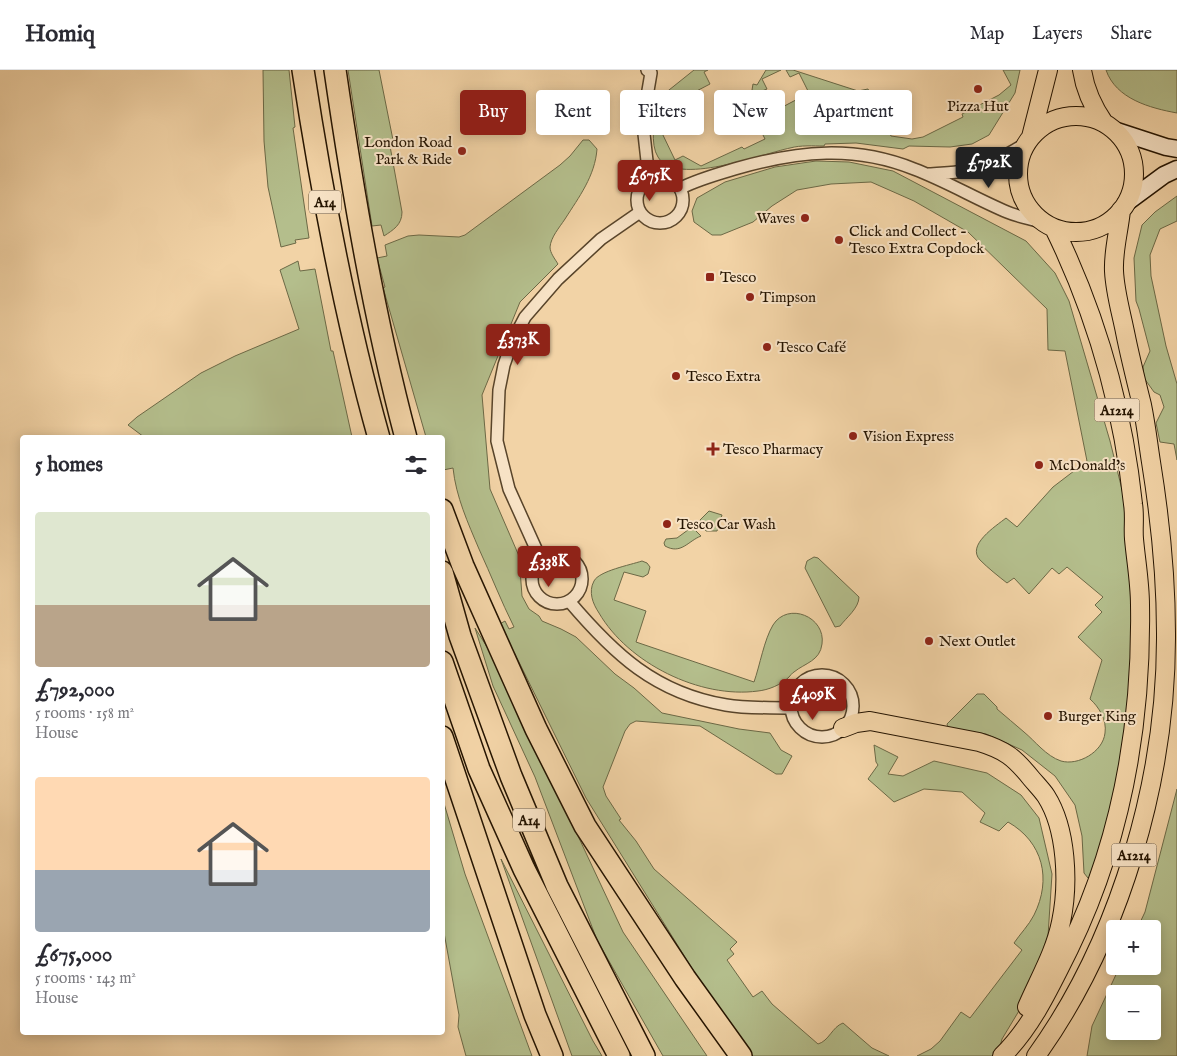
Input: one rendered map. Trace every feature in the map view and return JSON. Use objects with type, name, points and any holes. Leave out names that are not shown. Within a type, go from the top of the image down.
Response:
[{"type":"highway","name":"A14","points":[[303,70],[320,177],[352,333],[378,435]]},
{"type":"highway","name":"A14","points":[[335,70],[349,167],[374,299],[405,435]]},
{"type":"highway","name":"A14","points":[[352,333],[354,396],[363,435]]},
{"type":"highway","name":"A14","points":[[400,413],[411,435]]},
{"type":"highway","points":[[445,518],[462,566],[536,729],[585,826],[685,978],[741,1056]]},
{"type":"highway","name":"A14","points":[[445,582],[463,645],[511,776],[553,877],[644,1056]]},
{"type":"highway","name":"A14","points":[[445,671],[479,769],[524,869],[618,1056]]},
{"type":"highway","points":[[445,746],[535,1015],[552,1056]]},
{"type":"main road","points":[[1030,140],[1048,70]]},
{"type":"main road","points":[[1082,70],[1084,83],[1094,109],[1126,145],[1132,159],[1134,181],[1124,207],[1113,219],[1100,227],[1084,232],[1068,232],[1049,225],[1028,207],[1022,196],[1018,169],[1021,156],[1030,140],[1042,127],[1058,119],[1074,116],[1090,118],[1109,127]]},
{"type":"main road","name":"A1214","points":[[1036,1056],[1072,1002],[1105,931],[1129,872],[1143,823],[1156,756],[1164,686],[1166,634],[1159,516],[1142,407],[1114,275],[1115,250],[1124,207]]},
{"type":"main road","name":"A1214","points":[[1007,1051],[1050,987],[1081,923],[1108,853],[1128,770],[1136,715],[1140,668],[1140,602],[1134,538],[1134,507],[1127,458],[1112,385],[1086,300],[1049,225]]},
{"type":"main road","points":[[843,728],[856,723],[870,721],[993,746],[1016,760],[1046,796],[1062,837],[1065,863],[1061,922],[1052,950],[1007,1051]]},
{"type":"street","points":[[647,70],[651,73],[645,108],[644,134],[649,179]]},
{"type":"street","points":[[1109,127],[1166,148],[1177,149]]},
{"type":"street","points":[[927,174],[962,171],[982,166],[1001,158],[1030,140]]},
{"type":"street","points":[[681,188],[698,180],[774,158],[834,153],[894,162],[927,174],[1009,213],[1049,225]]},
{"type":"street","points":[[1124,207],[1164,175],[1177,169]]},
{"type":"street","points":[[669,178],[681,188],[684,196],[684,205],[680,213],[673,220],[657,224],[648,220],[640,212],[637,205],[637,196],[640,188],[649,179],[669,178]]},
{"type":"street","points":[[541,560],[508,489],[497,441],[499,390],[504,365],[512,342],[525,317],[558,278],[601,239],[640,212]]},
{"type":"street","points":[[548,555],[564,555],[573,560],[578,566],[582,579],[581,587],[569,601],[561,604],[552,604],[538,596],[533,589],[532,576],[534,568],[541,560],[548,555]]},
{"type":"street","points":[[569,601],[594,631],[616,652],[639,671],[670,688],[698,698],[727,705],[791,708]]},
{"type":"street","points":[[819,675],[838,679],[851,694],[853,703],[849,721],[838,733],[824,737],[807,733],[796,722],[791,708],[792,698],[802,682],[810,677],[819,675]]},
{"type":"green space","points":[[263,70],[289,70],[295,127],[293,128],[309,238],[295,240],[296,243],[281,247],[268,187],[264,141]]},
{"type":"green space","points":[[348,70],[379,70],[394,145],[390,146],[402,212],[399,224],[384,236],[381,225],[372,226]]},
{"type":"green space","points":[[694,70],[708,70],[704,72],[710,84],[698,90],[669,90]]},
{"type":"green space","points":[[766,70],[781,70],[762,79],[767,89],[752,90],[753,84],[757,85]]},
{"type":"green space","points":[[786,70],[793,70],[855,90],[808,90],[799,73],[790,77]]},
{"type":"green space","points":[[1003,70],[1020,70],[1015,93],[989,135],[972,144],[950,147],[909,146],[903,149],[856,143],[825,144],[824,146],[794,147],[720,166],[682,169],[668,165],[658,157],[653,135],[663,135],[675,160],[683,156],[701,166],[742,147],[744,149],[765,139],[763,135],[785,135],[785,106],[795,100],[795,135],[891,135],[912,139],[923,137],[963,117],[962,114],[999,95],[1011,85]]},
{"type":"green space","points":[[1106,70],[1177,70],[1177,113],[1145,105],[1126,95],[1111,80]]},
{"type":"green space","points":[[583,140],[589,140],[597,149],[596,159],[586,186],[552,240],[550,249],[558,264],[520,302],[482,395],[490,489],[519,556],[522,596],[529,609],[539,616],[542,621],[576,637],[615,674],[662,713],[739,729],[770,733],[781,750],[792,756],[782,774],[776,774],[700,726],[636,721],[630,724],[625,731],[603,787],[606,796],[621,819],[619,820],[636,841],[654,869],[737,942],[730,949],[734,954],[727,960],[753,997],[762,991],[772,1004],[818,1044],[843,1023],[872,1048],[889,1056],[752,1056],[698,978],[586,798],[515,654],[498,625],[505,621],[509,629],[514,627],[467,520],[457,489],[453,468],[445,470],[445,435],[425,435],[383,288],[385,287],[377,258],[387,256],[385,245],[408,236],[459,237],[465,235],[570,156]]},
{"type":"green space","points":[[816,161],[849,162],[893,171],[1026,241],[1055,273],[1069,301],[1110,441],[1127,510],[1133,567],[1134,674],[1119,786],[1092,877],[1088,878],[1084,873],[1082,836],[1075,805],[1055,776],[1022,750],[986,734],[948,728],[947,724],[977,694],[984,694],[997,709],[1050,756],[1061,761],[1075,761],[1089,756],[1095,752],[1103,740],[1105,733],[1104,719],[1090,699],[1102,660],[1078,637],[1102,612],[1095,605],[1103,597],[1067,567],[1059,574],[1052,568],[1029,594],[1014,578],[1007,583],[983,563],[977,554],[979,542],[984,536],[1006,518],[1017,527],[1053,487],[1087,461],[1065,351],[1048,350],[1047,309],[968,232],[914,201],[871,182],[831,184],[797,190],[772,206],[753,222],[721,235],[712,235],[694,222],[692,211],[697,198],[725,182],[775,167]]},
{"type":"green space","points":[[1177,196],[1177,221],[1160,229],[1150,255],[1151,276],[1166,346],[1177,384],[1177,460],[1174,444],[1160,442],[1156,423],[1164,407],[1160,395],[1154,392],[1144,378],[1143,367],[1150,351],[1136,301],[1134,258],[1142,225],[1155,212]]},
{"type":"green space","points":[[298,261],[300,271],[315,269],[331,351],[333,351],[352,435],[141,435],[128,425],[201,373],[235,356],[299,329],[280,270]]},
{"type":"green space","points":[[709,511],[722,515],[717,531],[706,531],[700,520]]},
{"type":"green space","points":[[692,527],[701,536],[680,548],[676,549],[665,546],[666,539],[677,538]]},
{"type":"green space","points":[[814,557],[818,558],[859,597],[855,609],[840,626],[835,627],[805,568],[807,561]]},
{"type":"green space","points":[[642,561],[650,567],[648,574],[643,577],[624,572],[614,600],[646,611],[636,642],[754,682],[773,625],[780,618],[796,613],[805,615],[818,626],[822,634],[821,650],[815,658],[793,672],[782,682],[774,687],[762,690],[736,692],[713,689],[690,683],[668,674],[647,662],[612,631],[592,598],[591,589],[597,577],[608,571]]},
{"type":"green space","points":[[475,628],[496,661],[623,932],[707,1056],[663,1056],[597,940],[535,777],[493,686]]},
{"type":"green space","points":[[874,745],[898,757],[888,774],[903,776],[934,761],[987,773],[1021,795],[1039,818],[1052,874],[1048,936],[1040,976],[1002,1039],[999,1050],[992,1056],[917,1056],[931,1049],[940,1041],[961,1012],[970,1018],[1022,950],[1014,943],[1032,919],[1039,901],[1043,875],[1041,863],[1029,840],[1020,830],[1008,822],[999,831],[980,822],[985,813],[962,792],[924,789],[894,802],[868,779],[878,765]]},
{"type":"green space","points":[[1177,789],[1177,1056],[1087,1056],[1092,1026],[1106,996],[1106,1040],[1161,1040],[1161,985],[1111,985],[1116,975],[1161,975],[1161,920],[1141,920],[1145,912]]},
{"type":"green space","points":[[445,807],[465,874],[532,1056],[466,1056],[458,1027],[459,1015],[445,938]]},
{"type":"green space","points":[[501,859],[593,1041],[602,1056],[572,1056]]},
{"type":"place","name":"Pizza Hut","points":[[978,89]]},
{"type":"place","name":"London Road Park & Ride","points":[[462,151]]},
{"type":"place","name":"Waves","points":[[805,218]]},
{"type":"place","name":"Click and Collect - Tesco Extra Copdock","points":[[839,240]]},
{"type":"place","name":"Tesco","points":[[710,277]]},
{"type":"place","name":"Timpson","points":[[750,297]]},
{"type":"place","name":"Tesco Café","points":[[767,347]]},
{"type":"place","name":"Tesco Extra","points":[[676,376]]},
{"type":"place","name":"Vision Express","points":[[853,436]]},
{"type":"place","name":"Tesco Pharmacy","points":[[713,449]]},
{"type":"place","name":"McDonald's","points":[[1039,465]]},
{"type":"place","name":"Tesco Car Wash","points":[[667,524]]},
{"type":"place","name":"Next Outlet","points":[[929,641]]},
{"type":"place","name":"Burger King","points":[[1048,716]]}]
